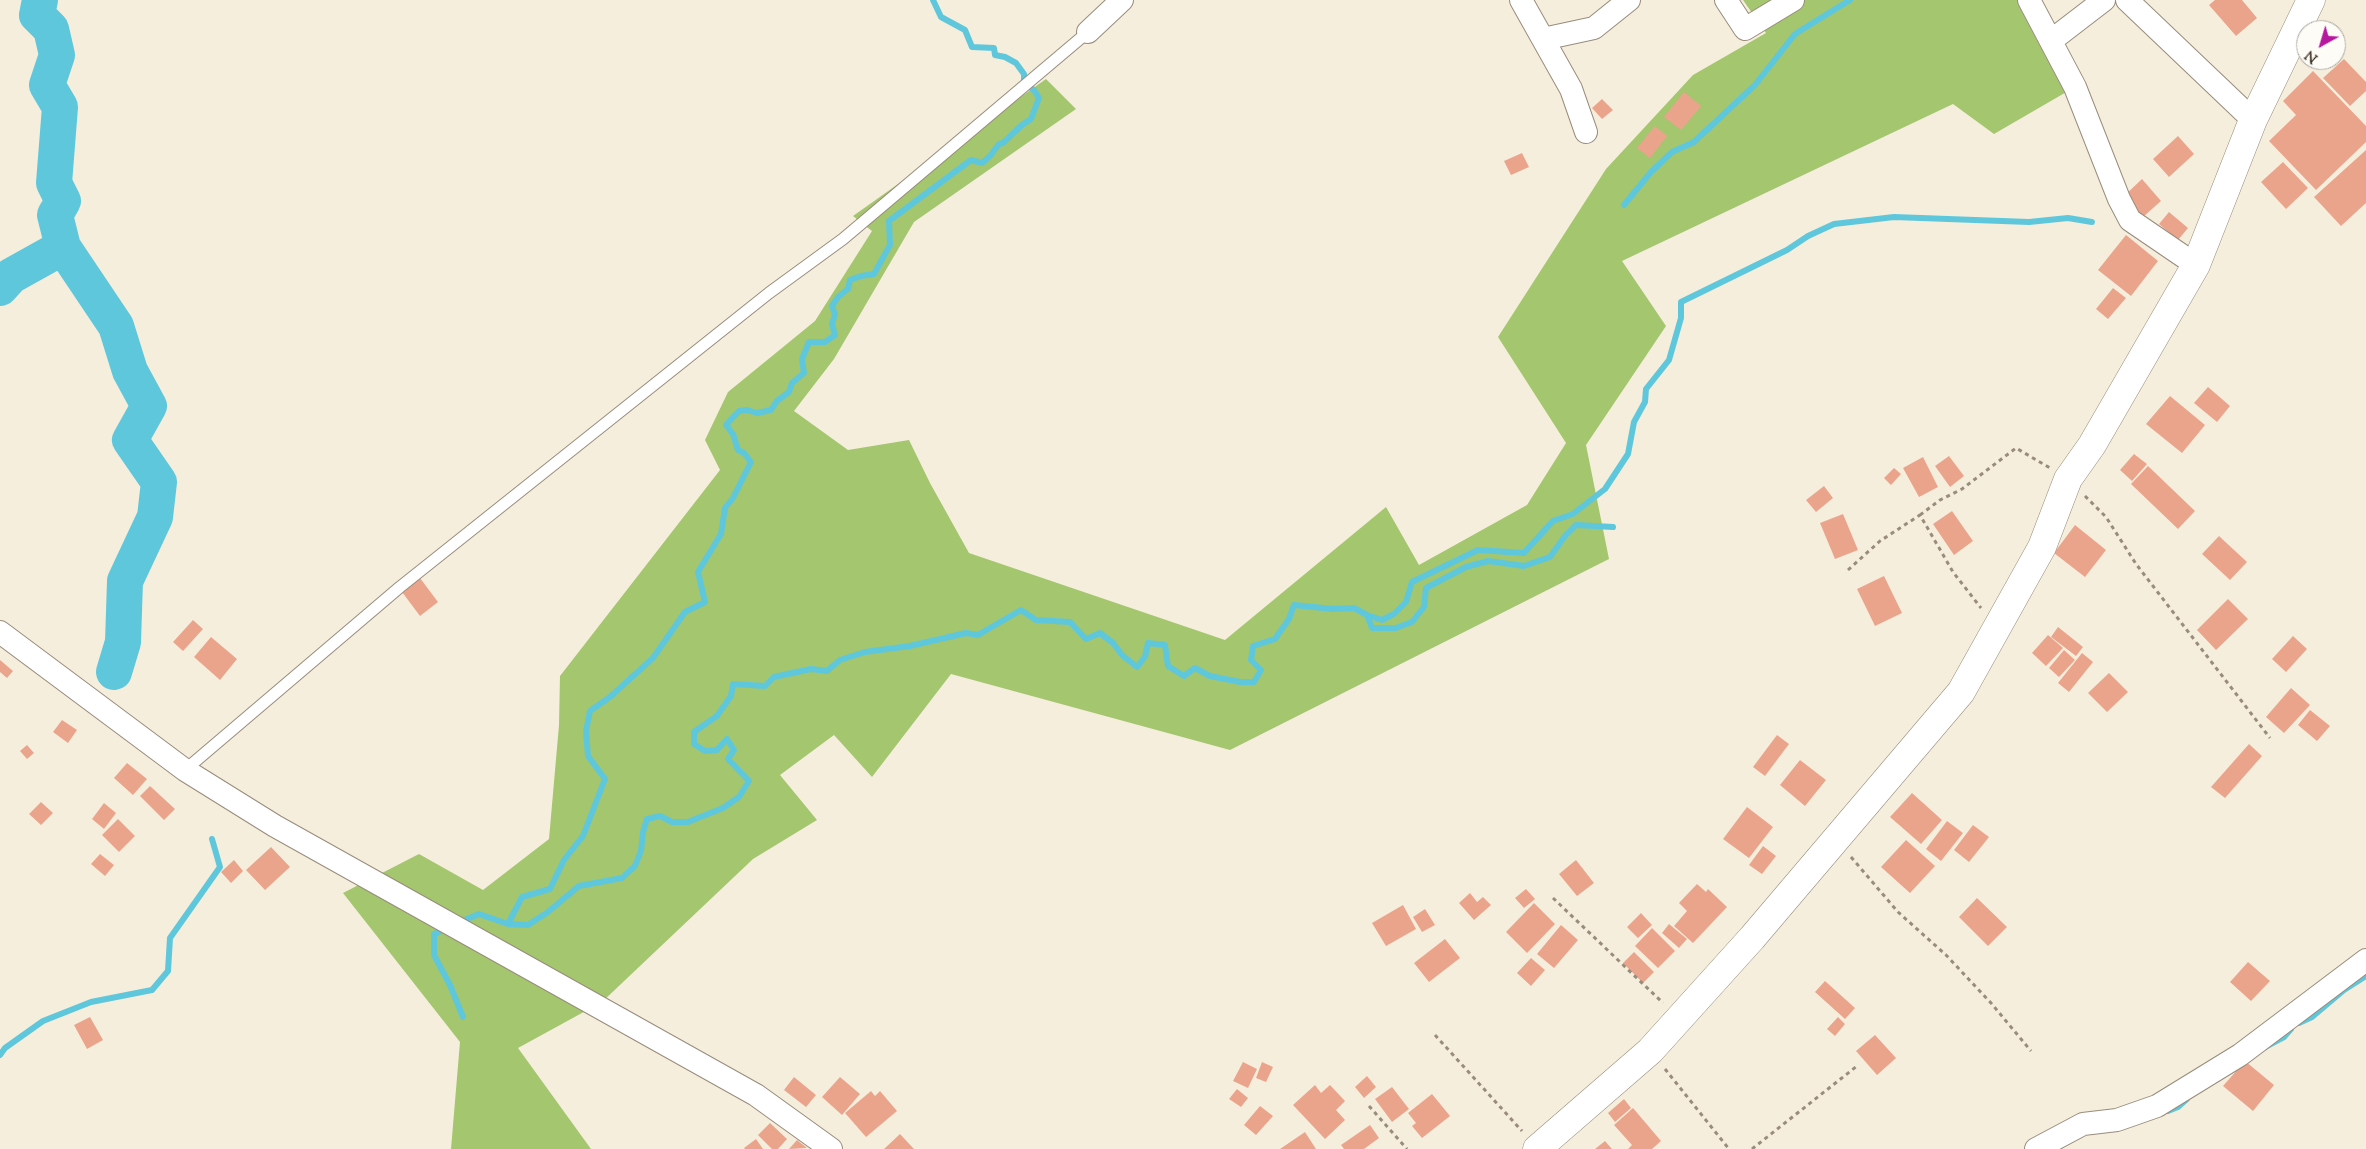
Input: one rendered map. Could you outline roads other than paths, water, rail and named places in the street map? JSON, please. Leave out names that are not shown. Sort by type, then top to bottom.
[{"type":"street","points":[[1088,32],[1122,0]]},
{"type":"street","points":[[1521,0],[1571,89],[1586,132]]},
{"type":"street","points":[[1543,39],[1594,28],[1629,0]]},
{"type":"street","points":[[1726,0],[1745,29],[1793,0]]},
{"type":"street","points":[[2030,0],[2075,87],[2119,199],[2130,220],[2196,265]]},
{"type":"street","points":[[2052,40],[2104,0]]},
{"type":"street","points":[[2127,0],[2253,120]]},
{"type":"street","points":[[1538,1149],[1650,1051],[1752,938],[1961,692],[2042,547],[2068,479],[2092,445],[2196,265],[2253,120],[2311,0]]},
{"type":"street","points":[[0,632],[185,770],[275,826],[756,1095],[831,1149]]},
{"type":"street","points":[[2036,1149],[2082,1124],[2117,1120],[2157,1106],[2240,1055],[2366,960]]},
{"type":"lane","points":[[185,770],[400,587],[769,293],[843,239],[1088,32]]},
{"type":"waterway","points":[[40,0],[37,15],[51,29],[57,55],[47,85],[60,107],[54,183],[63,201],[55,215],[63,247],[116,326],[130,371],[149,406],[130,440],[159,482],[155,517],[125,581],[123,642],[114,672]]},
{"type":"waterway","points":[[508,924],[522,897],[550,889],[564,860],[583,836],[605,779],[588,756],[586,731],[590,711],[610,697],[653,658],[685,612],[705,602],[698,572],[721,534],[725,508],[733,498],[751,462],[744,453],[738,450],[733,434],[726,425],[739,411],[747,410],[757,413],[771,410],[777,401],[789,392],[792,383],[804,373],[802,359],[809,342],[825,342],[835,335],[832,324],[835,314],[832,306],[838,297],[848,289],[850,280],[874,274],[890,245],[889,221],[971,160],[982,163],[999,144],[1003,143],[1031,119],[1039,98],[1034,90],[1024,83],[1024,74],[1016,63],[1005,57],[995,55],[994,48],[972,47],[965,30],[941,17],[933,0]]},
{"type":"waterway","points":[[1624,205],[1651,172],[1672,152],[1694,142],[1755,85],[1795,34],[1850,0]]},
{"type":"waterway","points":[[1367,615],[1382,620],[1394,614],[1406,602],[1412,582],[1478,550],[1524,553],[1553,521],[1573,514],[1605,489],[1628,454],[1634,422],[1645,402],[1646,389],[1669,360],[1681,318],[1681,302],[1787,250],[1808,236],[1834,224],[1894,217],[2029,222],[2068,218],[2092,222]]},
{"type":"waterway","points":[[0,288],[11,276],[63,247]]},
{"type":"waterway","points":[[460,922],[479,914],[508,924],[528,925],[548,912],[579,886],[622,878],[635,866],[641,851],[643,832],[647,819],[660,816],[672,822],[688,822],[723,808],[739,797],[749,781],[728,759],[734,750],[727,739],[717,750],[705,751],[694,744],[694,732],[717,716],[731,696],[733,684],[765,686],[774,677],[811,669],[827,671],[840,660],[865,652],[910,646],[966,633],[978,635],[1021,610],[1036,620],[1070,622],[1086,639],[1100,633],[1137,667],[1145,657],[1148,643],[1165,645],[1168,666],[1184,676],[1195,668],[1210,676],[1240,682],[1254,682],[1261,670],[1251,660],[1253,646],[1275,639],[1289,619],[1294,605],[1333,609],[1354,608],[1367,615],[1372,628],[1396,628],[1412,622],[1424,607],[1426,588],[1466,567],[1488,561],[1524,566],[1550,557],[1565,536],[1576,525],[1613,527]]},
{"type":"waterway","points":[[0,1055],[5,1048],[43,1021],[91,1002],[152,990],[168,971],[170,938],[220,867],[212,839]]},
{"type":"waterway","points":[[446,929],[434,934],[434,955],[450,985],[463,1017]]},
{"type":"waterway","points":[[2299,1023],[2312,1017],[2344,990],[2366,976]]},
{"type":"waterway","points":[[2265,1047],[2284,1037],[2291,1029]]},
{"type":"waterway","points":[[2168,1111],[2178,1107],[2187,1099]]}]
